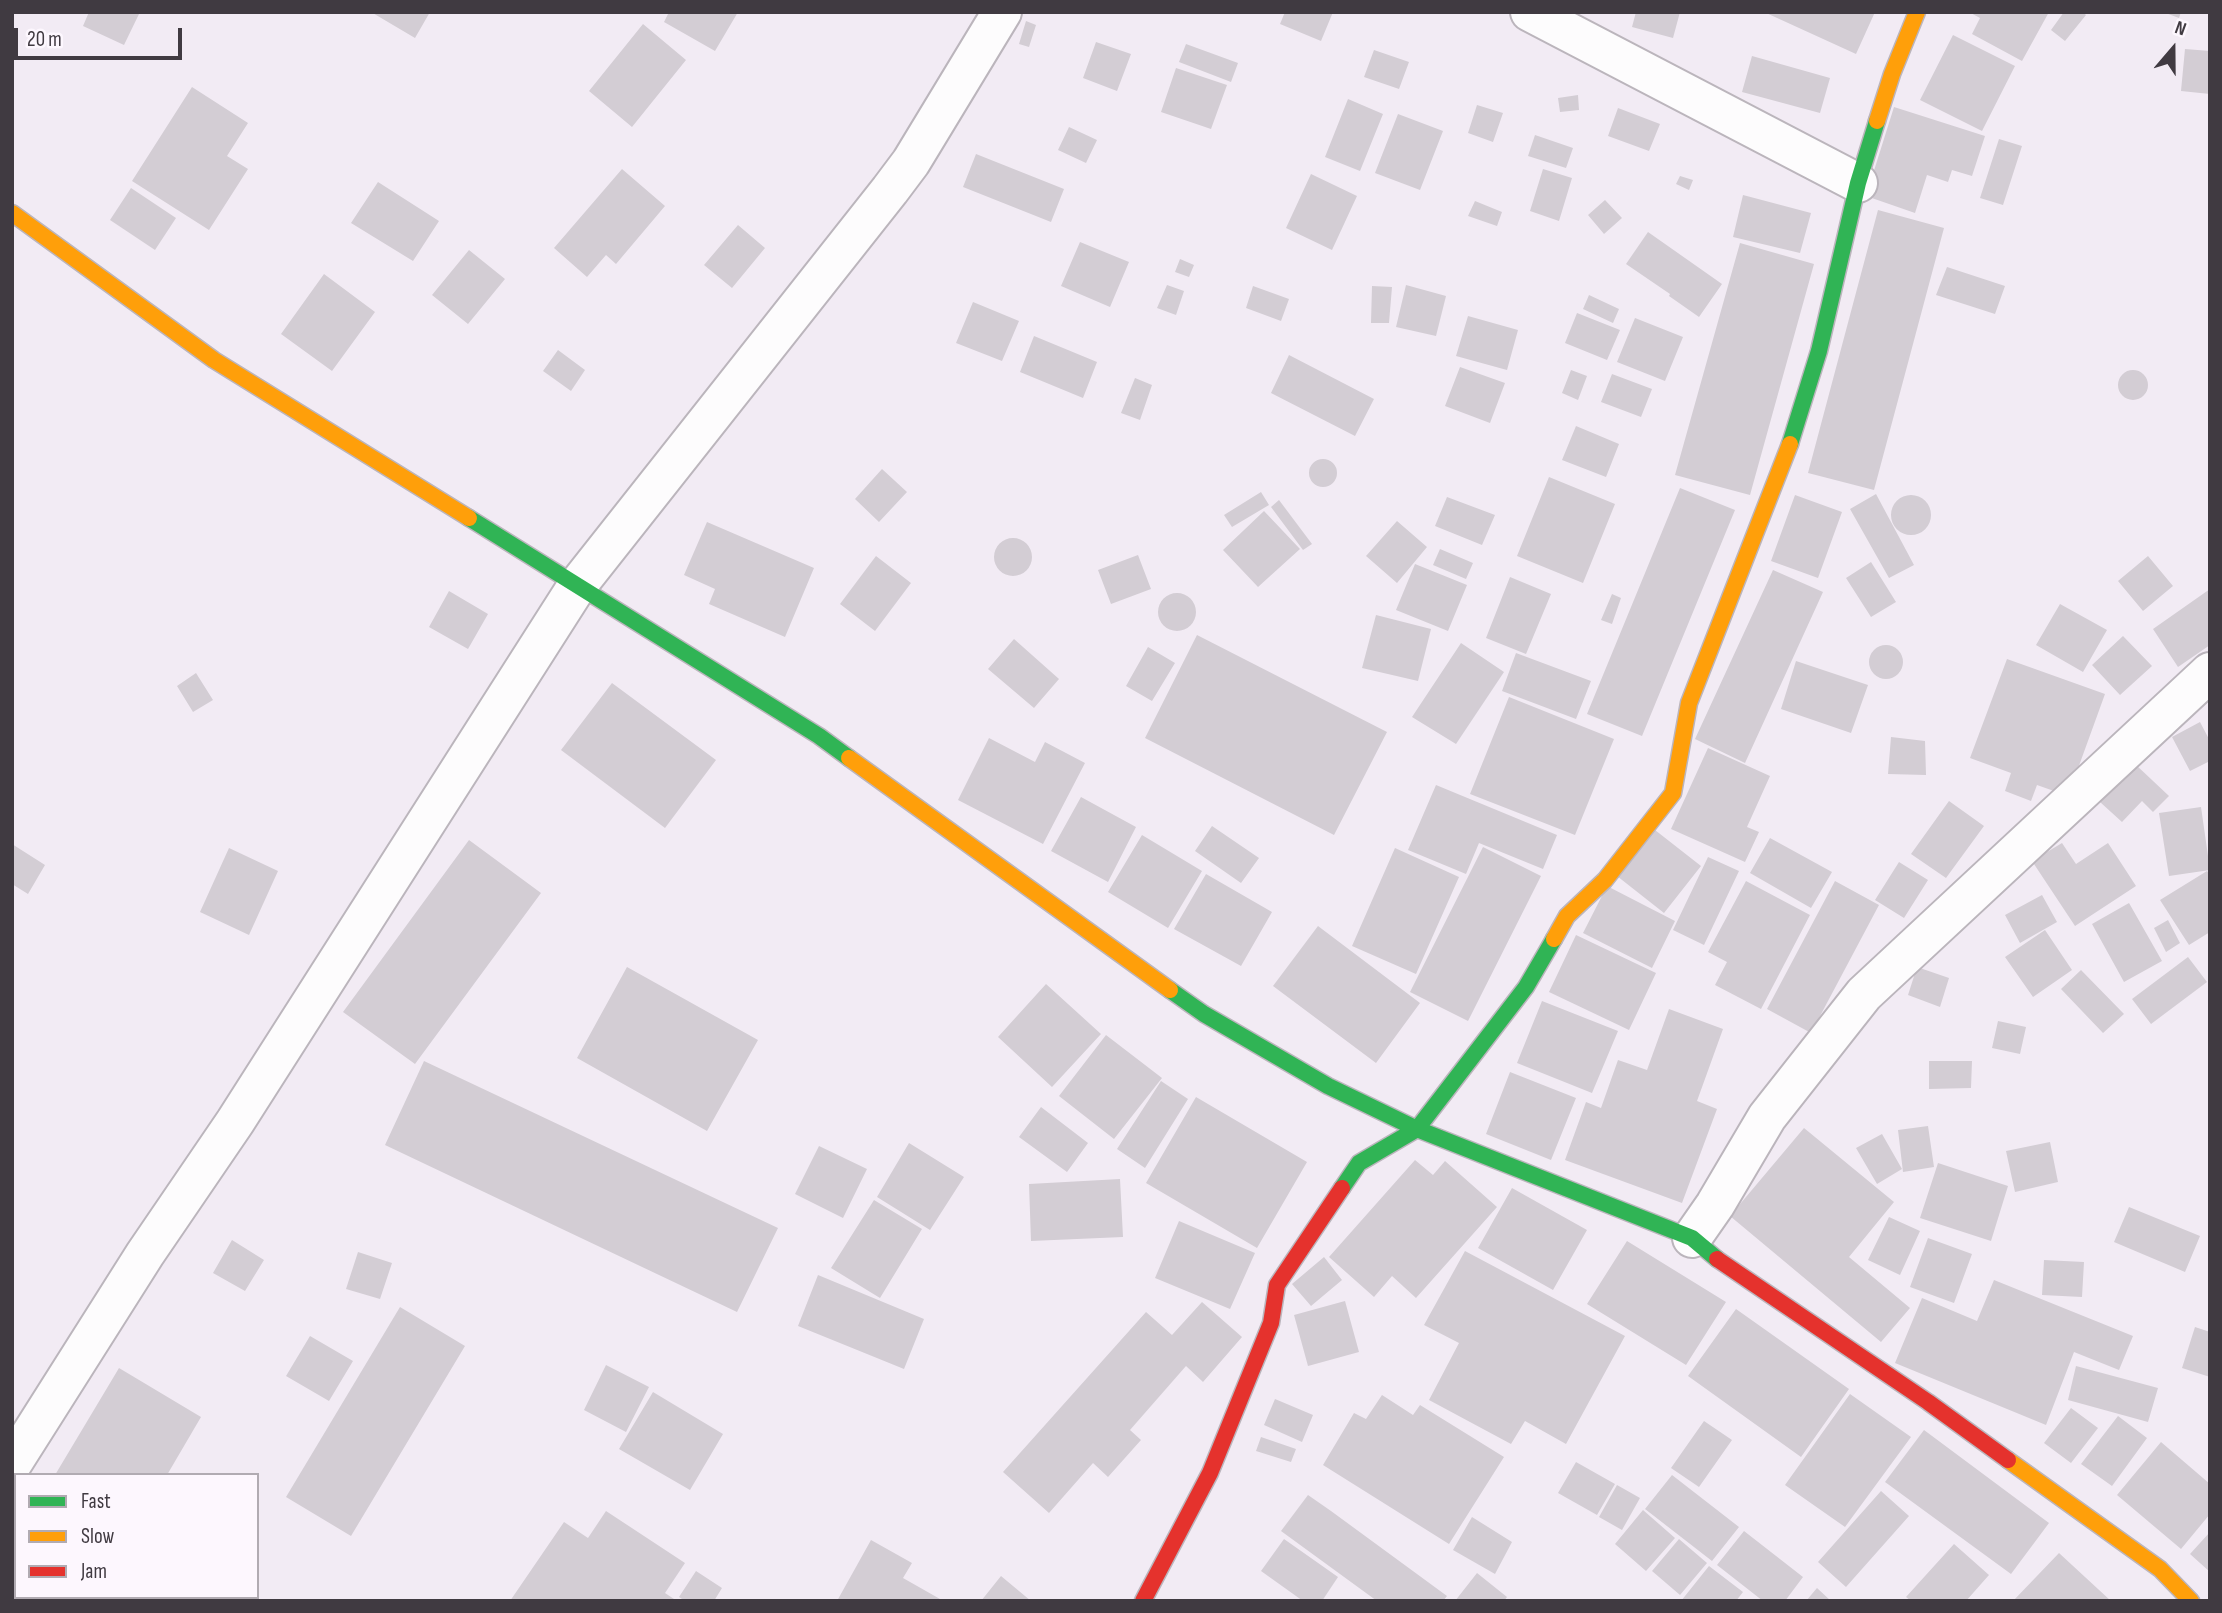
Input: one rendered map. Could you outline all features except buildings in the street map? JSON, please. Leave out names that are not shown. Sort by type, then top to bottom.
[{"type":"street","points":[[12,1464],[145,1254],[235,1122],[576,586],[911,162],[1002,12]]},
{"type":"street","points":[[1530,12],[1858,183]]},
{"type":"street","points":[[1143,1601],[1210,1474],[1271,1323],[1277,1285],[1359,1163],[1417,1129],[1527,987],[1567,916],[1605,880],[1673,793],[1689,703],[1787,454],[1819,351],[1858,183],[1892,74],[1917,12]]},
{"type":"street","points":[[12,213],[214,360],[819,736],[1204,1014],[1328,1086],[1417,1129],[1692,1238],[1724,1265],[1928,1402],[2160,1569],[2191,1601]]},
{"type":"street","points":[[1692,1238],[1715,1205],[1767,1117],[1864,994],[2210,673]]},
{"type":"traffic: fast","points":[[1790,444],[1819,351],[1858,183],[1877,121]]},
{"type":"traffic: fast","points":[[469,518],[819,736],[849,758]]},
{"type":"traffic: fast","points":[[1342,1188],[1359,1163],[1417,1129],[1526,987],[1554,939]]},
{"type":"traffic: fast","points":[[1170,990],[1204,1014],[1328,1086],[1417,1129],[1692,1238],[1717,1259]]},
{"type":"traffic: slow","points":[[1877,121],[1892,74],[1917,12]]},
{"type":"traffic: slow","points":[[12,213],[214,360],[469,518]]},
{"type":"traffic: slow","points":[[1554,939],[1567,916],[1605,880],[1673,793],[1689,703],[1790,444]]},
{"type":"traffic: slow","points":[[849,758],[1170,990]]},
{"type":"traffic: slow","points":[[2008,1460],[2160,1569],[2191,1601]]},
{"type":"traffic: jam","points":[[1143,1601],[1210,1473],[1271,1323],[1277,1285],[1342,1188]]},
{"type":"traffic: jam","points":[[1717,1259],[1928,1402],[2008,1460]]}]
